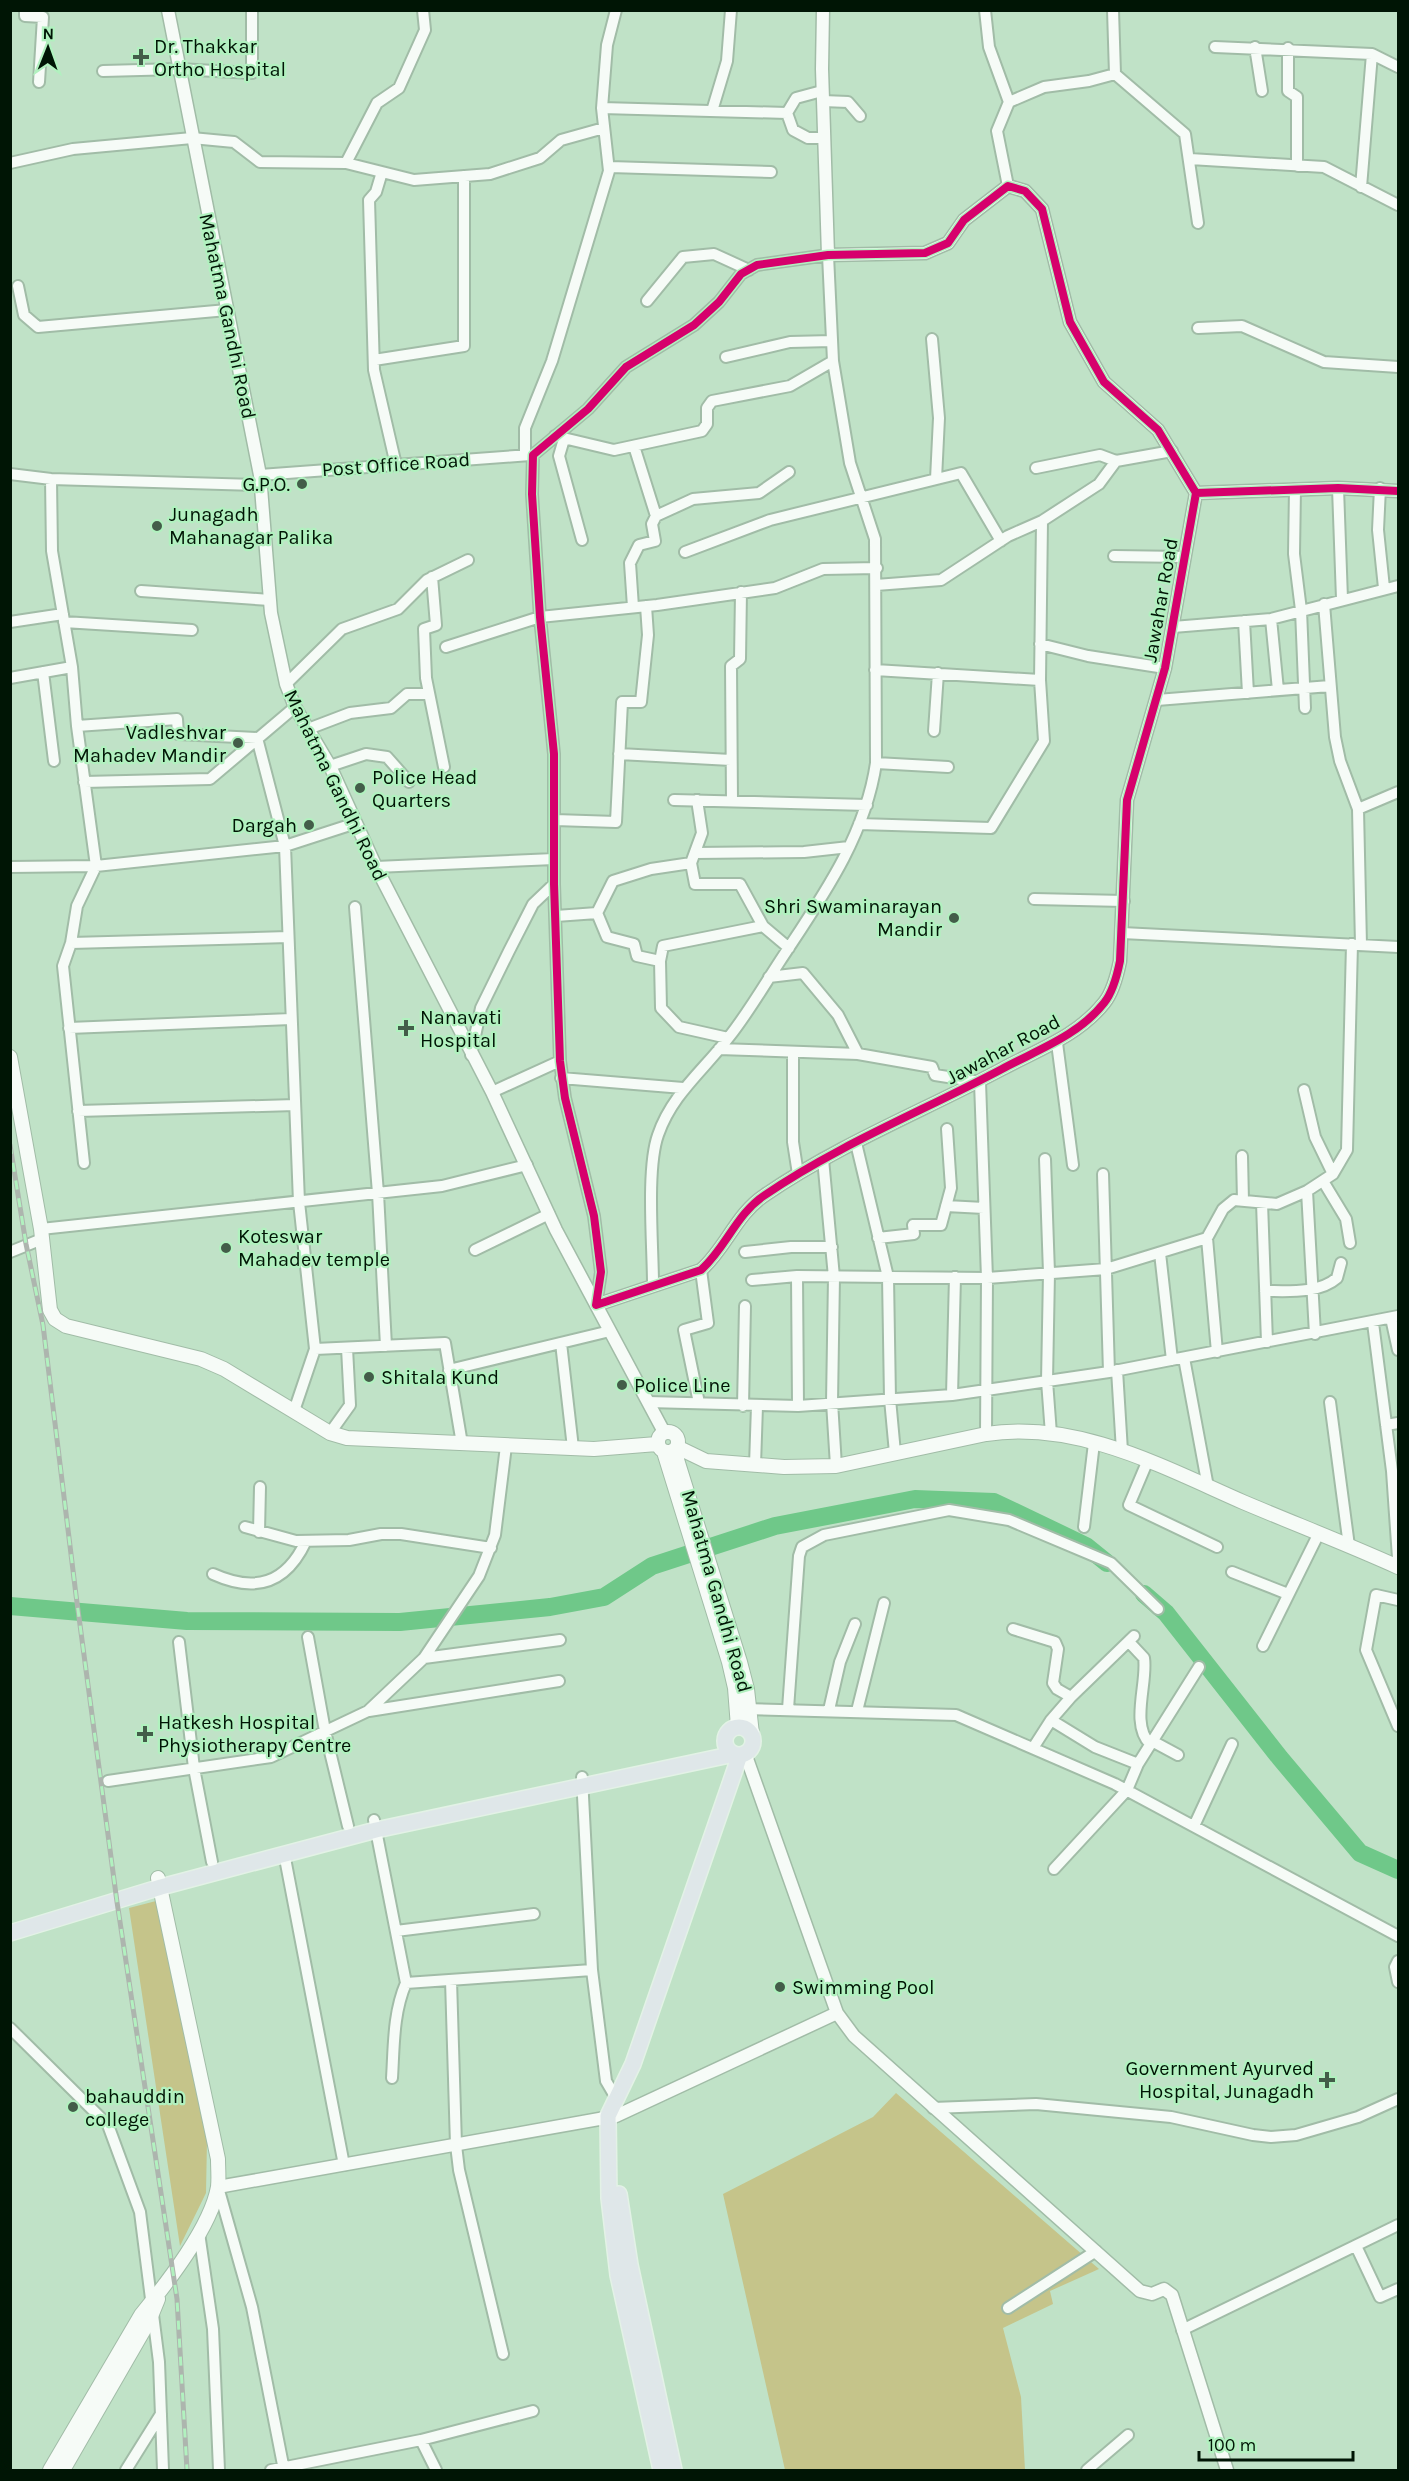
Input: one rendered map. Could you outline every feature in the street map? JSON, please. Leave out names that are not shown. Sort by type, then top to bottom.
[{"type":"main road","points":[[10,1057],[41,1234],[50,1310],[55,1319],[78,1330],[201,1359],[330,1433],[347,1438],[506,1446],[573,1448],[667,1445],[706,1461],[755,1465],[836,1466],[986,1434],[1002,1432],[1051,1434],[1094,1443],[1148,1460],[1398,1567]]},
{"type":"main road","name":"Mahatma Gandhi Road","points":[[667,1445],[735,1662],[745,1730]]},
{"type":"main road","points":[[10,1922],[160,1882],[284,1853],[375,1825],[671,1761],[736,1752],[752,1745],[745,1730],[728,1731],[725,1742],[736,1752]]},
{"type":"main road","points":[[662,2470],[618,2275],[609,2198],[614,2108],[633,2064],[736,1752]]},
{"type":"main road","points":[[10,1933],[212,1862],[348,1826],[375,1825]]},
{"type":"main road","points":[[63,2470],[155,2303],[199,2233],[210,2212],[218,2187],[218,2159],[160,1882]]},
{"type":"main road","points":[[614,2108],[619,2200],[630,2265],[674,2470]]},
{"type":"main road","points":[[50,2470],[141,2315],[155,2303]]},
{"type":"street","points":[[25,10],[25,16],[43,17],[39,82]]},
{"type":"street","name":"Mahatma Gandhi Road","points":[[168,10],[260,480],[270,600],[286,684],[295,707],[330,766],[376,867],[492,1092],[549,1214],[648,1402],[667,1445]]},
{"type":"street","points":[[103,71],[178,69],[252,73],[252,10]]},
{"type":"street","points":[[346,163],[376,103],[399,88],[425,30],[423,10]]},
{"type":"street","points":[[616,10],[607,45],[602,108],[610,167],[552,361],[525,429],[554,754],[554,884],[561,1078],[594,1216],[600,1272],[596,1305],[653,1284],[701,1270],[708,1323],[684,1330],[699,1403]]},
{"type":"street","points":[[712,111],[727,62],[731,10]]},
{"type":"street","points":[[653,1284],[654,1149],[666,1116],[683,1088],[728,1038],[833,881],[867,805],[876,763],[877,568],[875,539],[850,463],[833,361],[824,138],[823,10]]},
{"type":"street","points":[[985,10],[989,47],[1009,102],[997,131],[1008,186]]},
{"type":"street","points":[[1113,10],[1115,74],[1185,134],[1191,159],[1197,224]]},
{"type":"street","points":[[1215,47],[1288,48],[1372,54],[1398,67]]},
{"type":"street","points":[[1256,47],[1262,91]]},
{"type":"street","points":[[1288,48],[1288,91],[1297,97],[1297,166]]},
{"type":"street","points":[[1361,186],[1372,54]]},
{"type":"street","points":[[1009,102],[1044,87],[1089,81],[1115,74]]},
{"type":"street","points":[[787,113],[796,98],[823,96],[848,102],[860,116]]},
{"type":"street","points":[[602,108],[787,113]]},
{"type":"street","points":[[787,113],[793,130],[808,138],[824,138]]},
{"type":"street","points":[[10,163],[73,149],[192,138],[234,142],[260,162],[346,163],[414,180],[490,174],[540,158],[561,140],[604,128]]},
{"type":"street","points":[[1191,159],[1324,167],[1398,205]]},
{"type":"street","points":[[610,167],[771,172]]},
{"type":"street","points":[[382,172],[376,192],[369,200],[374,360],[396,465]]},
{"type":"street","points":[[374,360],[464,346],[465,176]]},
{"type":"street","points":[[529,455],[560,437],[626,367],[694,325],[719,303],[741,274],[757,265],[828,255],[925,253],[948,243],[964,220],[1008,186]]},
{"type":"street","points":[[1008,186],[1024,190],[1042,209],[1070,322],[1104,382],[1158,430],[1172,451],[1186,480],[1196,492],[1338,488],[1398,490]]},
{"type":"street","points":[[647,301],[683,257],[714,254],[749,270]]},
{"type":"street","points":[[18,286],[24,315],[38,327],[227,310]]},
{"type":"street","points":[[1198,328],[1242,326],[1324,362],[1398,367]]},
{"type":"street","points":[[932,339],[939,418],[936,479]]},
{"type":"street","points":[[726,357],[790,342],[832,341]]},
{"type":"street","points":[[560,437],[614,450],[702,431],[707,424],[707,408],[712,401],[790,386],[833,361]]},
{"type":"street","points":[[560,437],[559,456],[582,540]]},
{"type":"street","points":[[634,446],[656,516]]},
{"type":"street","points":[[1036,468],[1100,455],[1116,461],[1172,451]]},
{"type":"street","name":"Post Office Road","points":[[10,474],[51,479],[260,480],[396,465],[529,455]]},
{"type":"street","points":[[876,585],[941,580],[1000,541],[1042,521],[1099,484],[1116,461]]},
{"type":"street","points":[[633,607],[630,563],[639,545],[655,541],[652,524],[656,516],[693,499],[759,493],[789,472]]},
{"type":"street","points":[[685,552],[770,520],[961,473],[1000,541]]},
{"type":"street","points":[[51,479],[52,551],[72,667],[77,726],[96,866],[77,906],[71,943],[63,966],[84,1163]]},
{"type":"street","points":[[1338,488],[1342,599]]},
{"type":"street","points":[[1380,488],[1378,530],[1384,588]]},
{"type":"street","points":[[1295,489],[1294,554],[1301,610],[1305,708]]},
{"type":"street","name":"Jawahar Road","points":[[701,1270],[711,1261],[740,1217],[752,1204],[823,1160],[1057,1043],[1106,1002],[1117,977],[1122,933],[1124,827],[1127,800],[1165,668],[1196,492]]},
{"type":"street","points":[[859,824],[991,828],[1044,741],[1040,680],[1042,521]]},
{"type":"street","points":[[1113,556],[1185,557]]},
{"type":"street","points":[[286,684],[342,629],[398,609],[432,577],[468,560]]},
{"type":"street","points":[[446,647],[540,617],[646,606],[776,588],[824,569],[877,568]]},
{"type":"street","points":[[432,577],[436,625],[424,629],[426,678],[444,766]]},
{"type":"street","points":[[1173,627],[1271,619],[1398,586]]},
{"type":"street","points":[[141,591],[270,600]]},
{"type":"street","points":[[732,801],[731,666],[740,658],[741,592]]},
{"type":"street","points":[[1217,1352],[1208,1238],[1223,1209],[1234,1200],[1276,1204],[1307,1191],[1333,1174],[1347,1150],[1356,945],[1358,809],[1340,761],[1330,686],[1324,604]]},
{"type":"street","points":[[555,820],[616,822],[621,702],[641,702],[648,635],[646,606]]},
{"type":"street","points":[[10,622],[64,618],[192,630]]},
{"type":"street","points":[[1271,619],[1278,690]]},
{"type":"street","points":[[1244,621],[1248,693]]},
{"type":"street","points":[[1040,644],[1088,656],[1165,668]]},
{"type":"street","points":[[10,678],[72,667]]},
{"type":"street","points":[[875,670],[1040,680]]},
{"type":"street","points":[[43,672],[54,761]]},
{"type":"street","points":[[934,730],[938,674]]},
{"type":"street","points":[[1157,700],[1330,686]]},
{"type":"street","points":[[308,729],[350,713],[391,708],[407,694],[429,694]]},
{"type":"street","points":[[84,782],[210,778],[295,707]]},
{"type":"street","points":[[77,726],[177,719],[178,734],[257,738]]},
{"type":"street","points":[[257,738],[285,846],[299,1202],[315,1349],[294,1411]]},
{"type":"street","points":[[330,766],[366,754],[387,757],[409,782]]},
{"type":"street","points":[[619,754],[731,760]]},
{"type":"street","points":[[876,763],[948,767]]},
{"type":"street","points":[[1358,809],[1398,792]]},
{"type":"street","points":[[674,800],[867,805]]},
{"type":"street","points":[[697,800],[702,833],[693,858],[695,884],[740,884],[763,926],[789,948]]},
{"type":"street","points":[[10,867],[96,866],[285,846],[356,823]]},
{"type":"street","points":[[597,914],[613,881],[651,869],[693,858],[804,852],[849,847]]},
{"type":"street","points":[[376,867],[554,859]]},
{"type":"street","points":[[471,1055],[481,1008],[532,904],[554,884]]},
{"type":"street","points":[[1034,899],[1124,901]]},
{"type":"street","points":[[355,907],[378,1193],[386,1346]]},
{"type":"street","points":[[556,916],[597,914]]},
{"type":"street","points":[[597,914],[608,937],[634,944],[637,956],[660,962]]},
{"type":"street","points":[[728,1038],[680,1027],[661,1008],[660,962],[663,946],[763,926]]},
{"type":"street","points":[[1122,933],[1398,946]]},
{"type":"street","points":[[71,943],[288,937]]},
{"type":"street","points":[[769,977],[803,973],[838,1015],[858,1054]]},
{"type":"street","points":[[69,1028],[291,1019]]},
{"type":"street","points":[[1057,1043],[1073,1165]]},
{"type":"street","points":[[719,1049],[858,1054],[932,1067],[935,1075],[980,1082],[987,1278],[986,1434]]},
{"type":"street","points":[[793,1052],[793,1142],[798,1174]]},
{"type":"street","points":[[492,1092],[560,1061]]},
{"type":"street","points":[[561,1078],[683,1088]]},
{"type":"street","points":[[1304,1090],[1315,1137],[1333,1174]]},
{"type":"street","points":[[78,1111],[295,1105]]},
{"type":"street","points":[[878,1238],[914,1234],[913,1225],[941,1225],[951,1188],[947,1129]]},
{"type":"street","points":[[856,1143],[888,1277],[890,1399],[895,1453]]},
{"type":"street","points":[[1242,1156],[1243,1201]]},
{"type":"street","points":[[1045,1159],[1048,1273],[1047,1381],[1051,1434]]},
{"type":"street","points":[[823,1160],[834,1277],[832,1402],[836,1466]]},
{"type":"street","points":[[10,1252],[41,1234],[442,1186],[527,1165]]},
{"type":"street","points":[[1103,1174],[1106,1269],[1113,1371],[1122,1451]]},
{"type":"street","points":[[1323,1180],[1346,1218],[1350,1243]]},
{"type":"street","points":[[1307,1191],[1315,1334]]},
{"type":"street","points":[[1263,1203],[1267,1342]]},
{"type":"street","points":[[946,1206],[984,1208]]},
{"type":"street","points":[[475,1250],[549,1214]]},
{"type":"street","points":[[752,1280],[797,1276],[987,1278],[1106,1269],[1208,1238]]},
{"type":"street","points":[[745,1252],[791,1247],[832,1248]]},
{"type":"street","points":[[1160,1252],[1172,1360]]},
{"type":"street","points":[[1265,1291],[1312,1288],[1332,1282],[1337,1278],[1341,1263]]},
{"type":"street","points":[[797,1276],[798,1406]]},
{"type":"street","points":[[952,1395],[955,1277]]},
{"type":"street","points":[[743,1406],[745,1306]]},
{"type":"street","points":[[648,1402],[798,1406],[952,1395],[1113,1371],[1395,1317],[1398,1350]]},
{"type":"street","points":[[1373,1323],[1386,1425],[1395,1470],[1398,1558]]},
{"type":"street","points":[[449,1370],[610,1331]]},
{"type":"street","points":[[315,1349],[445,1343],[462,1444]]},
{"type":"street","points":[[561,1343],[573,1448]]},
{"type":"street","points":[[330,1433],[350,1405],[347,1348]]},
{"type":"street","points":[[1184,1358],[1208,1486]]},
{"type":"street","points":[[1330,1402],[1349,1546]]},
{"type":"street","points":[[755,1465],[757,1406]]},
{"type":"street","points":[[1386,1425],[1398,1423]]},
{"type":"street","points":[[1084,1527],[1094,1443]]},
{"type":"street","points":[[368,1711],[424,1658],[479,1575],[495,1535],[506,1446]]},
{"type":"street","points":[[1148,1460],[1129,1505],[1217,1547]]},
{"type":"street","points":[[260,1487],[260,1532]]},
{"type":"street","points":[[788,1709],[799,1556],[802,1547],[811,1540],[836,1532],[949,1510],[1009,1520],[1111,1563],[1158,1609]]},
{"type":"street","points":[[245,1527],[275,1538],[306,1541],[349,1540],[401,1534],[491,1548]]},
{"type":"street","points":[[1263,1646],[1319,1533]]},
{"type":"street","points":[[213,1574],[234,1582],[269,1582],[295,1563],[306,1541]]},
{"type":"street","points":[[1232,1572],[1288,1594]]},
{"type":"street","points":[[1398,1600],[1376,1595],[1366,1650],[1398,1726]]},
{"type":"street","points":[[857,1711],[884,1603]]},
{"type":"street","points":[[829,1710],[840,1662],[855,1624]]},
{"type":"street","points":[[1013,1629],[1055,1642],[1058,1649],[1053,1683],[1057,1689],[1071,1697]]},
{"type":"street","points":[[308,1637],[325,1731],[348,1826]]},
{"type":"street","points":[[1033,1748],[1051,1719],[1132,1639],[1144,1658],[1142,1724],[1145,1739],[1178,1755]]},
{"type":"street","points":[[424,1658],[560,1640]]},
{"type":"street","points":[[178,1642],[194,1768],[212,1862]]},
{"type":"street","points":[[1054,1869],[1127,1790],[1138,1764],[1199,1667]]},
{"type":"street","points":[[108,1781],[271,1757],[368,1711],[559,1681]]},
{"type":"street","points":[[743,1709],[956,1715],[1127,1790],[1398,1936]]},
{"type":"street","points":[[1051,1719],[1095,1747],[1138,1764]]},
{"type":"street","points":[[1194,1826],[1232,1744]]},
{"type":"street","points":[[736,1752],[837,2013],[854,2036],[1140,2291],[1152,2294],[1164,2289],[1172,2295],[1227,2470]]},
{"type":"street","points":[[582,1780],[592,1970],[606,2081],[614,2108]]},
{"type":"street","points":[[375,1825],[406,1983],[399,2000],[396,2020],[392,2078]]},
{"type":"street","points":[[284,1853],[344,2165]]},
{"type":"street","points":[[396,1931],[534,1914]]},
{"type":"street","points":[[1398,1961],[1395,1967],[1398,1982]]},
{"type":"street","points":[[406,1983],[592,1970]]},
{"type":"street","points":[[451,1980],[456,2145],[459,2170],[503,2354]]},
{"type":"street","points":[[284,2470],[252,2307],[218,2187],[456,2145],[614,2108],[837,2013]]},
{"type":"street","points":[[10,2028],[108,2126],[140,2212],[155,2303],[163,2470]]},
{"type":"street","points":[[933,2108],[1036,2104],[1171,2117],[1253,2135],[1271,2136],[1296,2135],[1358,2117],[1398,2099]]},
{"type":"street","points":[[1182,2330],[1398,2225]]},
{"type":"street","points":[[199,2233],[213,2329],[219,2470]]},
{"type":"street","points":[[1356,2246],[1380,2297],[1398,2289]]},
{"type":"street","points":[[1008,2308],[1096,2250]]},
{"type":"street","points":[[271,2470],[284,2470],[421,2440],[533,2411]]},
{"type":"street","points":[[126,2470],[161,2414]]},
{"type":"street","points":[[1087,2470],[1128,2434]]},
{"type":"street","points":[[421,2440],[436,2470]]},
{"type":"shaded area","points":[[156,1901],[207,2140],[206,2193],[180,2246],[129,1908]]},
{"type":"shaded area","points":[[896,2093],[1099,2269],[1050,2291],[1053,2304],[1003,2328],[1021,2397],[1025,2470],[785,2470],[723,2194],[873,2117]]},
{"type":"waterway","points":[[10,1606],[187,1621],[400,1622],[550,1607],[604,1597],[652,1566],[775,1526],[915,1499],[994,1502],[1086,1546],[1107,1563]]},
{"type":"waterway","points":[[1144,1594],[1166,1613],[1280,1758],[1360,1853],[1398,1870]]},
{"type":"railway","points":[[10,1145],[26,1244],[43,1325],[117,1902],[177,2299],[187,2470]]},
{"type":"cycle path","points":[[1196,493],[1165,668],[1127,800],[1120,961],[1107,999],[1094,1015],[1070,1033],[851,1144],[765,1195],[746,1212],[701,1270],[596,1305],[601,1272],[594,1216],[565,1098],[560,1061],[554,884],[554,754],[540,617],[532,494],[533,455],[588,409],[626,367],[694,325],[719,302],[741,274],[757,265],[828,255],[925,253],[948,243],[964,220],[1008,186],[1025,191],[1042,209],[1070,322],[1104,382],[1158,430],[1196,493],[1338,488],[1398,491]]},
{"type":"place","name":"Dr. Thakkar Ortho Hospital","points":[[141,57]]},
{"type":"place","name":"G.P.O.","points":[[302,484]]},
{"type":"place","name":"Junagadh Mahanagar Palika","points":[[157,526]]},
{"type":"place","name":"Vadleshvar Mahadev Mandir","points":[[238,743]]},
{"type":"place","name":"Police Head Quarters","points":[[360,788]]},
{"type":"place","name":"Dargah","points":[[309,825]]},
{"type":"place","name":"Shri Swaminarayan Mandir","points":[[954,918]]},
{"type":"place","name":"Nanavati Hospital","points":[[406,1028]]},
{"type":"place","name":"Koteswar Mahadev temple","points":[[226,1248]]},
{"type":"place","name":"Shitala Kund","points":[[369,1377]]},
{"type":"place","name":"Police Line","points":[[622,1385]]},
{"type":"place","name":"Hatkesh Hospital Physiotherapy Centre","points":[[145,1734]]},
{"type":"place","name":"Swimming Pool","points":[[780,1987]]},
{"type":"place","name":"Government Ayurved Hospital, Junagadh","points":[[1327,2080]]},
{"type":"place","name":"bahauddin college","points":[[73,2107]]}]
